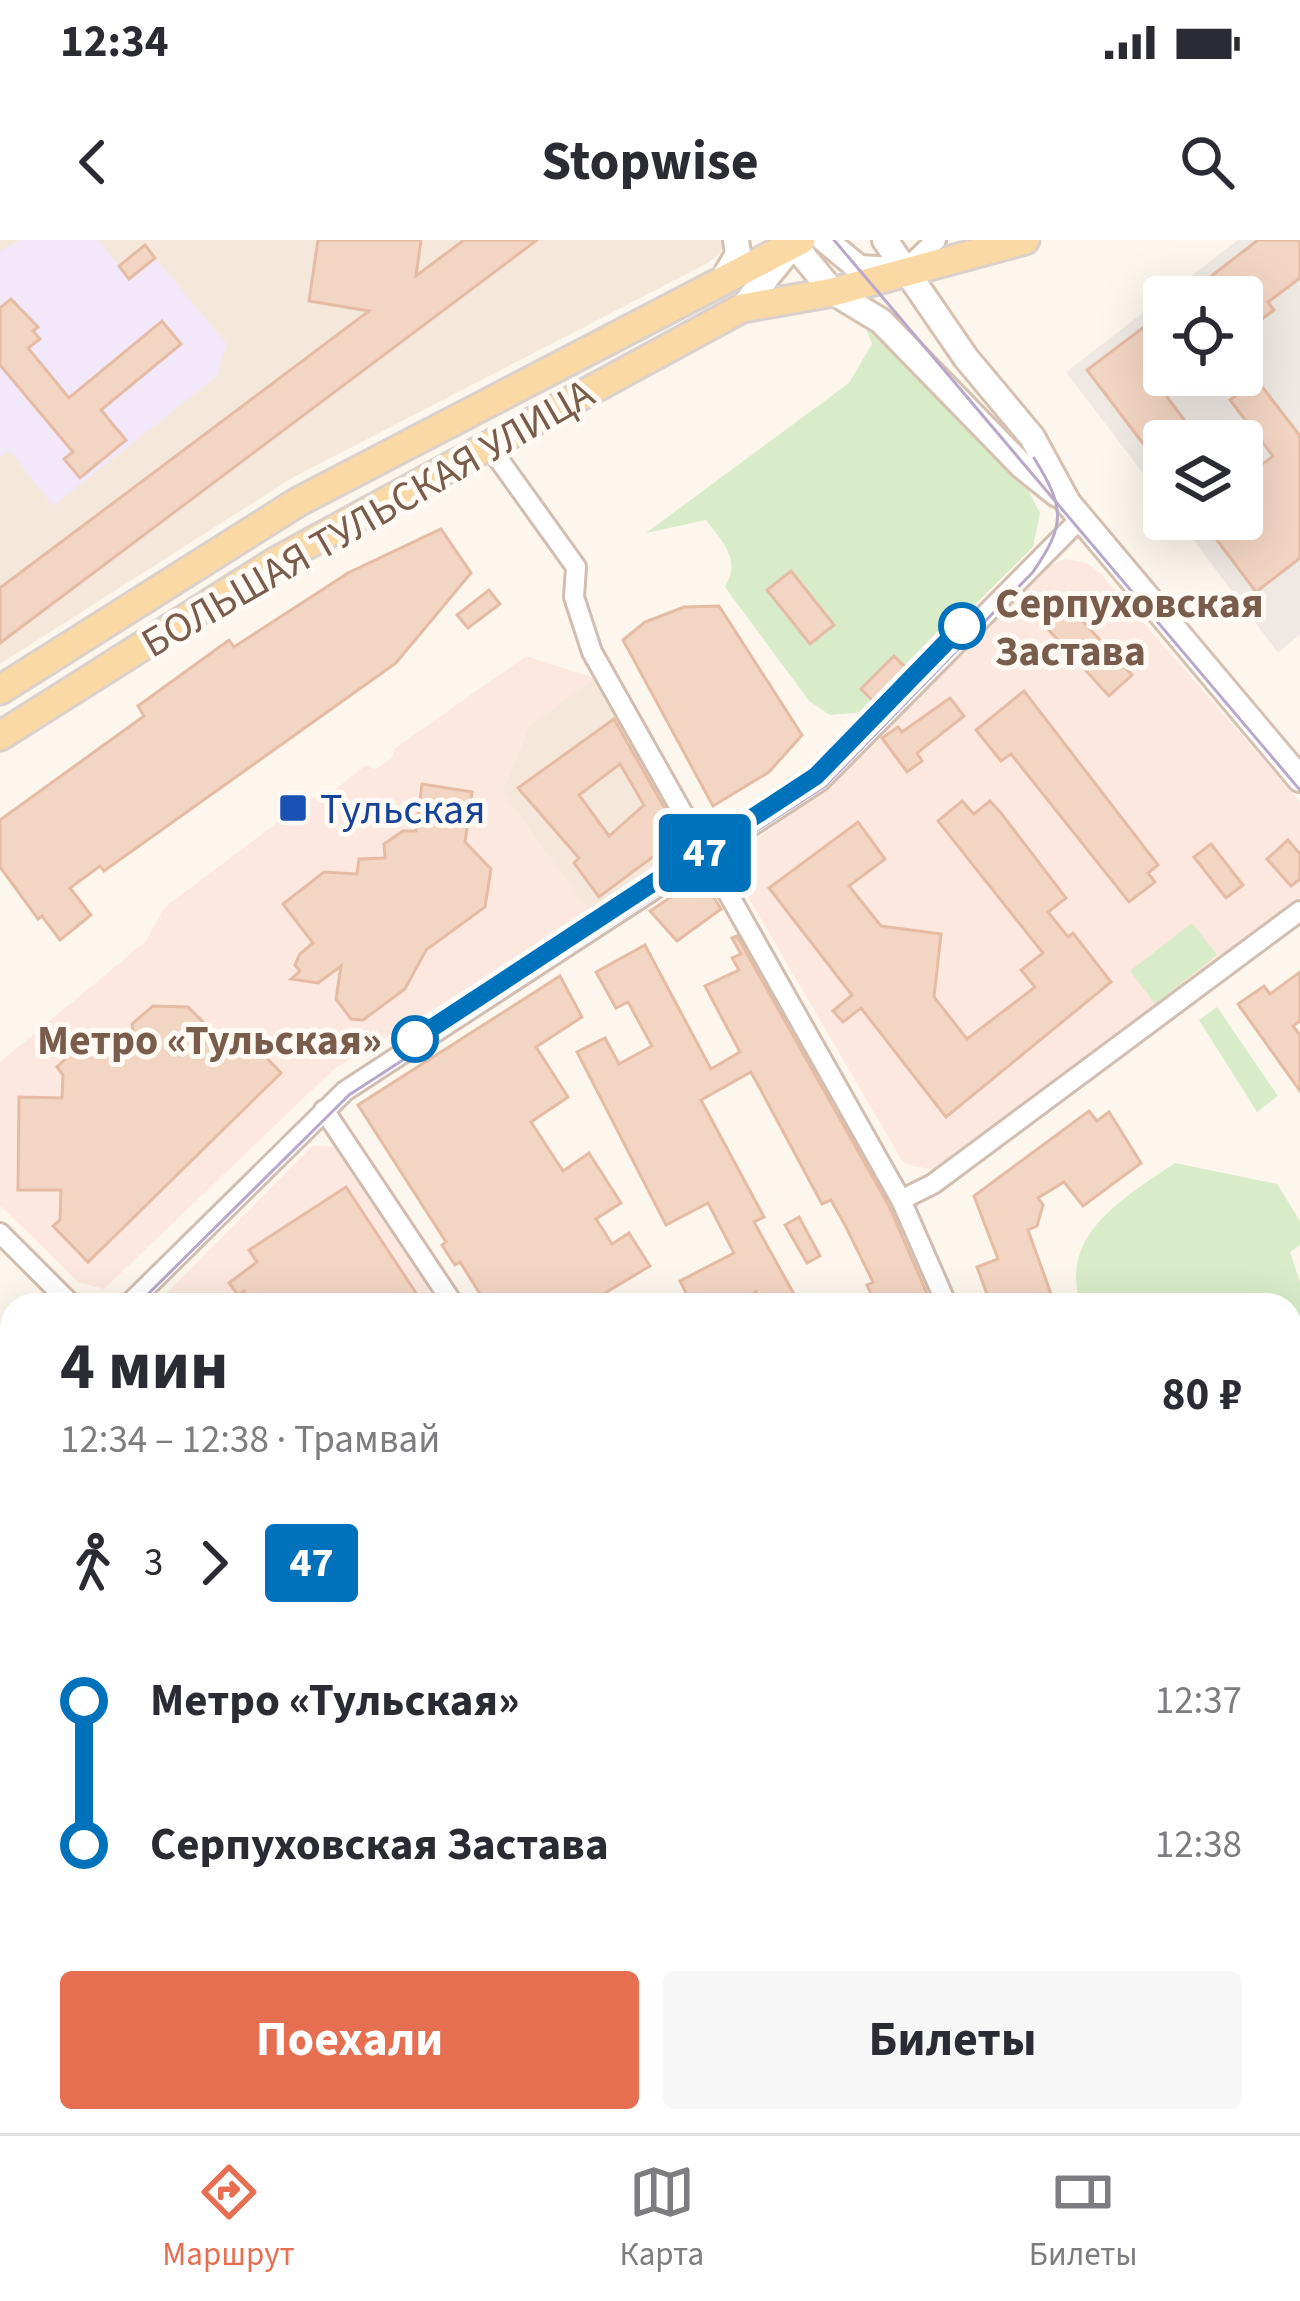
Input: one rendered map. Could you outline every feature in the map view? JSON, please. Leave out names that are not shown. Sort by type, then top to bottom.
[{"type":"main road","points":[[724,278],[737,254],[736,240]]},
{"type":"main road","points":[[825,240],[859,268],[905,270]]},
{"type":"main road","points":[[885,240],[966,358],[1032,437],[1075,510],[1300,779]]},
{"type":"main road","name":"БОЛЬШАЯ ТУЛЬСКАЯ УЛИЦА","points":[[0,736],[260,572],[487,443],[742,308],[833,292],[1025,240]]},
{"type":"main road","points":[[742,308],[795,241],[833,292],[881,321],[1022,466],[1075,510]]},
{"type":"main road","name":"БОЛЬШАЯ ТУЛЬСКАЯ УЛИЦА","points":[[0,690],[298,502],[795,241]]},
{"type":"street","points":[[905,270],[936,240]]},
{"type":"street","points":[[487,443],[576,567],[574,596],[584,633],[901,1200],[942,1293]]},
{"type":"street","points":[[140,1293],[345,1091],[820,781],[1075,510]]},
{"type":"street","points":[[901,1200],[933,1184],[1300,911]]},
{"type":"street","points":[[324,1110],[446,1293]]},
{"type":"street","points":[[0,1233],[60,1293]]},
{"type":"shaded area","points":[[0,240],[724,240],[720,254],[706,264],[292,478],[0,664]]},
{"type":"shaded area","points":[[20,240],[98,240],[129,278],[155,258],[227,344],[216,377],[53,506],[10,451],[0,457],[0,251]]},
{"type":"shaded area","points":[[1238,240],[1300,240],[1300,634],[1278,653],[1194,540],[1263,540],[1263,420],[1143,420],[1143,473],[1066,372],[1143,313],[1143,396],[1263,396],[1263,276],[1191,276]]},
{"type":"shaded area","points":[[1064,559],[1087,563],[1101,574],[1300,802],[1300,898],[1162,1011],[938,1170],[912,1166],[903,1162],[727,861],[829,786],[1038,572]]},
{"type":"shaded area","points":[[526,656],[594,678],[529,726],[502,792],[591,914],[334,1069],[104,1289],[78,1282],[0,1205],[0,1062],[146,941],[165,907],[311,797],[323,799],[366,765],[375,770],[392,758],[394,749]]},
{"type":"shaded area","points":[[594,678],[607,682],[625,712],[600,727],[656,798],[638,809],[671,866],[591,914],[502,792],[529,726]]},
{"type":"shaded area","points":[[312,1146],[346,1147],[444,1293],[167,1293]]},
{"type":"green space","points":[[864,323],[1015,465],[1040,513],[1033,547],[867,712],[830,715],[809,701],[725,587],[731,560],[706,520],[646,533],[849,383],[872,344]]},
{"type":"green space","points":[[798,771],[804,779],[724,836],[718,825]]},
{"type":"green space","points":[[1192,923],[1217,955],[1155,1004],[1130,971]]},
{"type":"green space","points":[[1217,1007],[1278,1096],[1257,1112],[1199,1020]]},
{"type":"green space","points":[[1175,1163],[1277,1184],[1300,1221],[1300,1245],[1290,1252],[1300,1293],[1079,1293],[1079,1258],[1087,1238],[1100,1220]]},
{"type":"building","points":[[318,240],[421,240],[416,276],[464,240],[537,240],[0,643],[0,588],[369,311],[309,301]]},
{"type":"building","points":[[1258,240],[1300,240],[1300,278],[1268,302],[1274,310],[1263,318],[1263,276],[1211,276]]},
{"type":"building","points":[[145,245],[155,258],[129,279],[119,266]]},
{"type":"building","points":[[11,299],[38,327],[33,331],[40,339],[28,348],[69,398],[162,321],[181,344],[101,410],[126,440],[80,478],[64,459],[73,452],[0,365],[0,308]]},
{"type":"building","points":[[1143,328],[1143,396],[1166,396],[1184,420],[1143,420],[1143,443],[1087,370]]},
{"type":"building","points":[[1263,388],[1300,436],[1300,558],[1256,592],[1217,540],[1263,540],[1263,464],[1273,456],[1263,443],[1263,420],[1245,420],[1230,400],[1263,396]]},
{"type":"building","points":[[441,529],[471,573],[396,663],[104,871],[100,866],[70,888],[91,915],[60,940],[42,916],[38,919],[0,867],[0,820],[144,716],[138,706],[229,640],[234,647],[348,573]]},
{"type":"building","points":[[791,571],[834,625],[810,644],[767,590]]},
{"type":"building","points":[[489,590],[500,604],[468,628],[457,615]]},
{"type":"building","points":[[1068,605],[1132,675],[1109,696],[1045,626]]},
{"type":"building","points":[[719,606],[802,735],[769,772],[713,806],[623,640],[645,622],[684,607]]},
{"type":"building","points":[[894,656],[906,668],[873,701],[861,689]]},
{"type":"building","points":[[1024,691],[1158,865],[1148,873],[1155,882],[1129,902],[1011,754],[1001,761],[976,730]]},
{"type":"building","points":[[950,698],[964,716],[917,753],[922,761],[907,772],[882,738],[898,727],[902,732]]},
{"type":"building","points":[[614,719],[689,851],[669,863],[662,850],[599,897],[574,863],[579,858],[518,788]],"holes":[[[620,764],[644,805],[609,836],[579,795]]]},
{"type":"building","points":[[422,784],[472,792],[465,842],[491,869],[485,907],[426,950],[405,989],[363,1020],[351,1019],[336,999],[341,966],[318,983],[291,979],[300,971],[295,965],[300,954],[313,943],[283,904],[324,872],[357,874],[359,859],[385,858],[384,844],[403,831],[416,831]]},
{"type":"building","points":[[962,801],[974,814],[990,801],[1001,813],[1066,898],[1048,912],[1068,937],[1073,933],[1111,982],[946,1117],[861,1008],[843,1022],[833,1011],[852,995],[769,888],[858,822],[885,859],[849,886],[881,926],[941,934],[934,997],[967,1039],[1035,987],[1021,970],[1043,953],[938,821]]},
{"type":"building","points":[[1288,840],[1300,854],[1300,879],[1291,886],[1267,859]]},
{"type":"building","points":[[1211,844],[1243,885],[1226,898],[1194,857]]},
{"type":"building","points":[[701,877],[721,909],[677,941],[650,911]]},
{"type":"building","points":[[737,936],[889,1206],[927,1293],[871,1293],[867,1285],[873,1282],[846,1227],[831,1200],[822,1204],[751,1072],[701,1100],[764,1217],[754,1222],[793,1293],[686,1293],[680,1281],[734,1253],[708,1203],[666,1225],[577,1052],[605,1038],[619,1064],[652,1046],[628,1002],[616,1008],[596,972],[645,945],[711,1069],[740,1052],[705,986],[739,970],[732,958],[741,954],[732,938]]},
{"type":"building","points":[[1300,972],[1300,1021],[1293,1026],[1300,1035],[1300,1091],[1238,1004],[1264,986],[1270,994]]},
{"type":"building","points":[[560,976],[582,1017],[536,1047],[568,1097],[531,1122],[563,1171],[589,1153],[621,1203],[596,1219],[612,1244],[629,1233],[650,1266],[605,1293],[479,1293],[460,1262],[455,1265],[442,1245],[446,1242],[358,1105]]},
{"type":"building","points":[[153,1006],[188,1007],[209,1028],[210,1042],[247,1037],[281,1073],[88,1262],[53,1226],[60,1220],[61,1190],[18,1190],[19,1097],[62,1098],[63,1075],[57,1067],[90,1037],[96,1043],[135,1043],[132,1024]]},
{"type":"building","points":[[1089,1111],[1097,1121],[1109,1112],[1141,1163],[1083,1206],[1064,1182],[1038,1198],[1043,1205],[1037,1226],[1028,1230],[1051,1293],[987,1293],[977,1267],[998,1259],[974,1196]]},
{"type":"building","points":[[346,1187],[416,1293],[236,1293],[229,1283],[257,1262],[249,1250]]},
{"type":"building","points":[[799,1217],[820,1256],[807,1263],[785,1225]]},
{"type":"tram line","points":[[834,240],[1300,790]]},
{"type":"tram line","points":[[149,1293],[349,1095],[825,786],[1033,572],[1044,555],[1056,528],[1056,503],[1034,458]]},
{"type":"tram line","name":"47","points":[[415,1039],[704,854],[816,776],[962,626]]},
{"type":"place","name":"Серпуховская Застава","points":[[962,626]]},
{"type":"place","name":"Тульская","points":[[293,808]]},
{"type":"place","name":"Метро «Тульская»","points":[[415,1039]]}]
